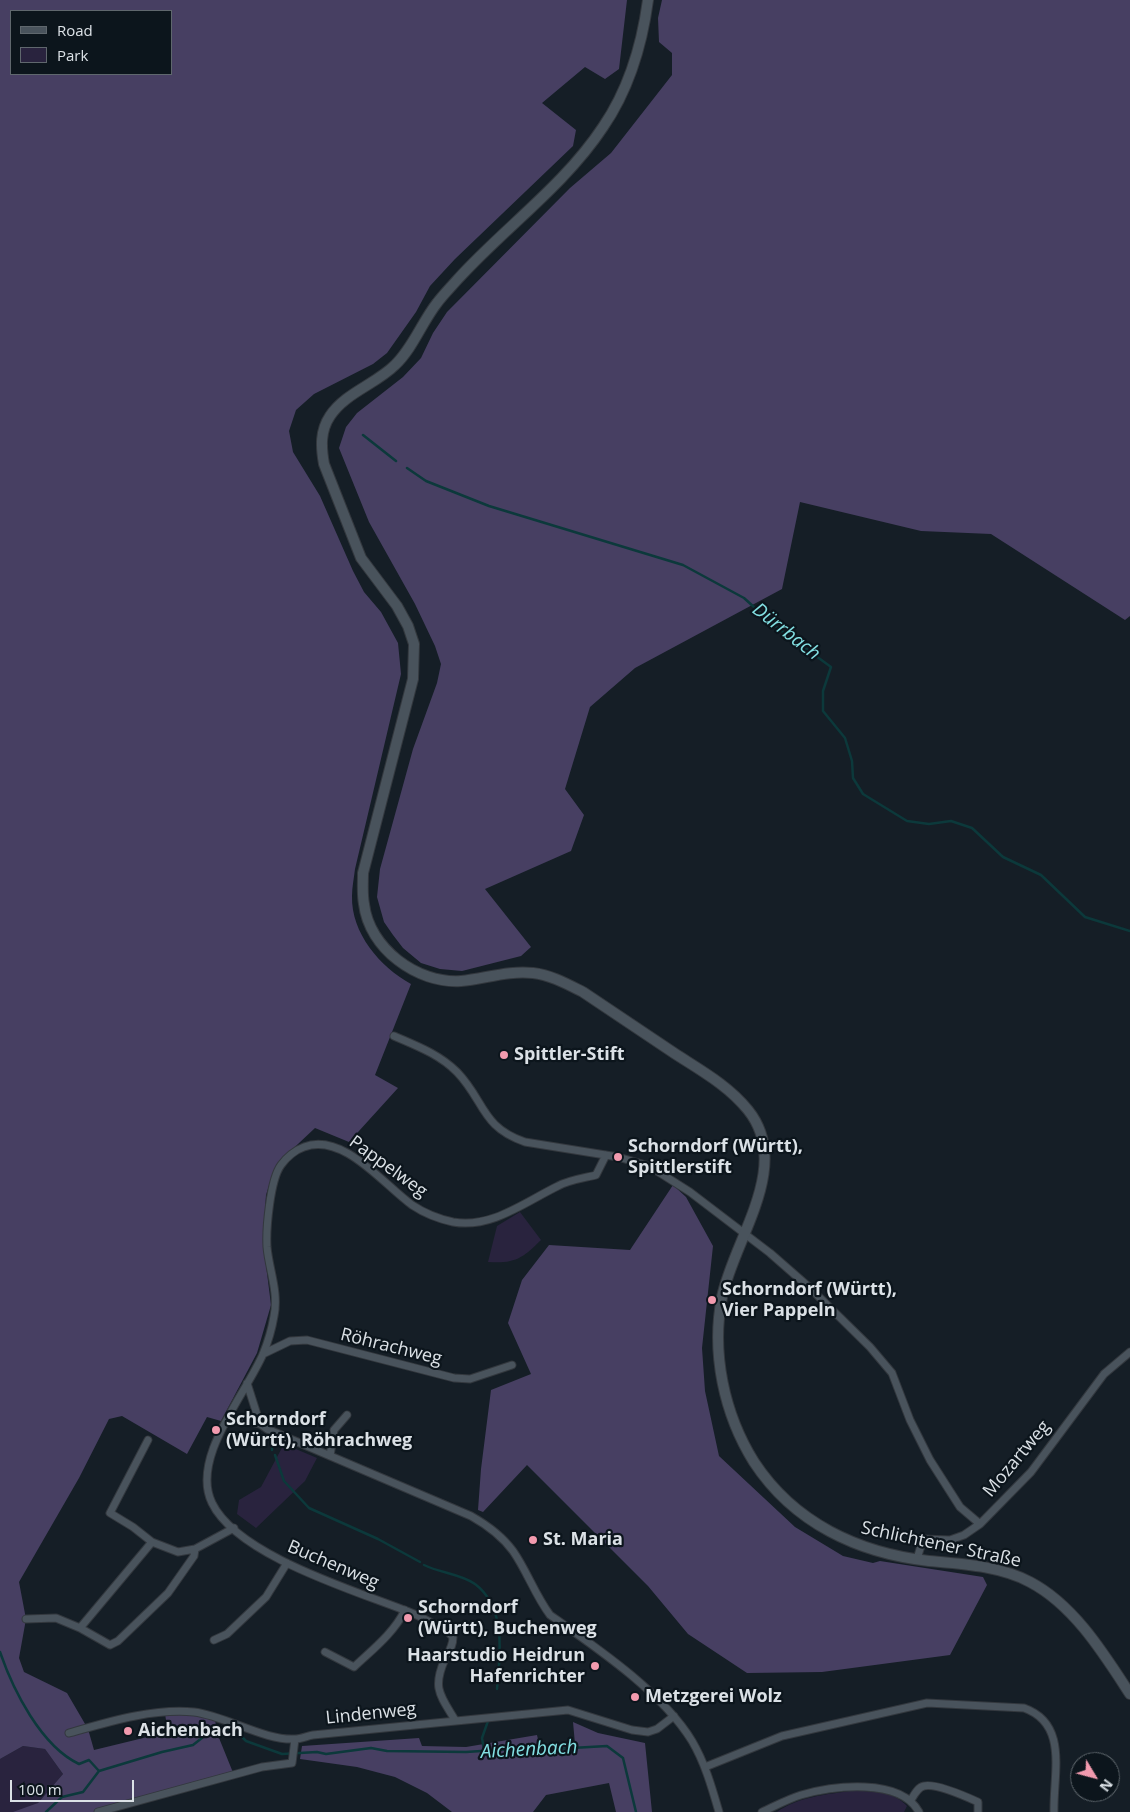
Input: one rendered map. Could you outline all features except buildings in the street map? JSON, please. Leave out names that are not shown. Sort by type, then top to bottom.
[{"type":"main road","name":"Schlichtener Straße","points":[[648,0],[637,57],[621,97],[596,137],[571,166],[436,303],[396,365],[341,403],[330,416],[323,431],[321,448],[324,464],[361,558],[397,606],[408,626],[414,644],[413,679],[363,874],[364,905],[369,922],[380,942],[394,957],[415,972],[433,978],[458,981],[532,973],[557,979],[583,992],[729,1090],[750,1112],[758,1130],[764,1157],[761,1191],[724,1289],[718,1331],[720,1369],[726,1397],[745,1445],[755,1463],[772,1484],[806,1517],[840,1538],[859,1546],[917,1559],[997,1570],[1028,1581],[1046,1592],[1065,1608],[1105,1656],[1130,1694]]},
{"type":"street","points":[[394,1036],[429,1052],[448,1064],[462,1078],[497,1129],[525,1142],[606,1155],[649,1166],[690,1192],[810,1288],[870,1347],[892,1373],[910,1420],[930,1460],[960,1508],[980,1524]]},
{"type":"street","name":"Pappelweg","points":[[228,1417],[263,1354],[274,1315],[276,1300],[267,1247],[275,1180],[280,1166],[301,1148],[325,1143],[339,1148],[352,1156],[413,1205],[438,1218],[464,1223],[482,1222],[494,1218],[561,1184],[596,1175],[606,1155]]},
{"type":"street","name":"Röhrachweg","points":[[263,1354],[290,1341],[307,1340],[445,1376],[470,1379],[512,1366]]},
{"type":"street","name":"Mozartweg","points":[[917,1559],[923,1540],[950,1540],[964,1535],[980,1524],[1031,1472],[1104,1374],[1130,1352]]},
{"type":"street","points":[[247,1383],[260,1424]]},
{"type":"street","points":[[330,1456],[334,1430],[347,1415]]},
{"type":"street","points":[[228,1417],[260,1424],[282,1436],[471,1516],[493,1530],[513,1551],[537,1597],[550,1615],[659,1698],[674,1716],[692,1740],[705,1767],[719,1812]]},
{"type":"street","name":"Buchenweg","points":[[228,1417],[220,1432],[210,1462],[208,1490],[212,1504],[234,1528],[287,1563],[344,1589],[406,1610],[448,1632],[453,1637],[453,1644],[438,1674],[437,1683],[440,1694],[455,1720]]},
{"type":"street","points":[[148,1440],[110,1514],[133,1527],[152,1542],[178,1552],[195,1549],[234,1528]]},
{"type":"street","points":[[80,1628],[152,1542]]},
{"type":"street","points":[[26,1619],[56,1618],[80,1628],[110,1645],[118,1641],[168,1593],[194,1556],[195,1549]]},
{"type":"street","points":[[214,1640],[227,1634],[266,1597],[287,1563]]},
{"type":"street","points":[[326,1652],[354,1667],[390,1632],[406,1610]]},
{"type":"street","points":[[705,1767],[782,1736],[927,1704],[1024,1708],[1036,1712],[1046,1721],[1053,1732],[1056,1746],[1054,1812]]},
{"type":"street","name":"Lindenweg","points":[[69,1733],[154,1713],[180,1711],[213,1716],[281,1738],[295,1739],[313,1735],[568,1710],[632,1730],[648,1732],[657,1729],[674,1716]]},
{"type":"street","points":[[98,1812],[262,1767],[292,1763],[295,1739]]},
{"type":"street","points":[[911,1800],[920,1788],[926,1785],[960,1794],[978,1802],[978,1812]]},
{"type":"street","points":[[762,1812],[800,1795],[835,1788],[872,1788],[893,1791],[911,1800],[919,1812]]},
{"type":"green space","points":[[520,1212],[541,1240],[529,1251],[512,1261],[488,1262],[497,1226]]},
{"type":"green space","points":[[284,1444],[317,1458],[305,1481],[256,1528],[237,1514],[239,1500],[261,1487]]},
{"type":"green space","points":[[23,1746],[45,1749],[63,1774],[38,1803],[23,1812],[0,1812],[0,1759]]},
{"type":"green space","points":[[849,1791],[888,1794],[907,1806],[904,1812],[777,1812],[802,1800]]},
{"type":"shaded area","points":[[0,0],[627,0],[619,69],[605,79],[585,67],[542,103],[576,130],[573,146],[455,259],[430,286],[416,312],[387,353],[373,364],[314,394],[296,410],[289,431],[293,452],[320,496],[353,571],[364,592],[381,612],[398,643],[401,674],[355,869],[352,896],[356,923],[370,948],[389,968],[411,984],[375,1075],[398,1088],[349,1142],[315,1128],[281,1160],[272,1176],[266,1195],[263,1241],[271,1305],[257,1353],[221,1421],[207,1417],[187,1454],[122,1416],[109,1419],[79,1478],[19,1582],[26,1619],[19,1658],[24,1672],[67,1693],[88,1729],[94,1750],[168,1732],[165,1714],[181,1713],[215,1719],[217,1733],[234,1775],[100,1812],[13,1812],[38,1803],[63,1774],[45,1749],[23,1746],[0,1759]]},
{"type":"shaded area","points":[[662,0],[1130,0],[1130,616],[1125,620],[991,534],[921,531],[800,502],[782,589],[635,668],[590,707],[565,789],[584,815],[571,851],[485,889],[531,947],[521,956],[462,971],[440,969],[421,963],[403,948],[384,922],[377,897],[380,869],[413,749],[437,683],[441,664],[435,646],[415,604],[369,522],[339,448],[346,427],[357,413],[403,377],[421,358],[433,333],[447,312],[570,188],[611,153],[672,75],[672,53],[659,42],[658,18]]},
{"type":"shaded area","points":[[673,1185],[686,1197],[713,1246],[702,1348],[705,1391],[719,1456],[795,1527],[843,1556],[873,1563],[880,1561],[983,1577],[987,1585],[950,1655],[822,1672],[747,1673],[688,1634],[648,1586],[527,1465],[483,1512],[478,1510],[491,1390],[531,1374],[508,1323],[522,1280],[549,1245],[630,1250]]},
{"type":"shaded area","points":[[573,1722],[598,1733],[645,1743],[652,1812],[616,1812],[609,1783],[546,1795],[533,1812],[452,1812],[427,1793],[395,1777],[357,1767],[300,1759],[302,1746],[419,1738],[422,1746],[466,1747],[537,1735],[540,1748],[575,1744]]},
{"type":"waterway","name":"Dürrbach","points":[[363,435],[396,461]]},
{"type":"waterway","name":"Dürrbach","points":[[407,468],[426,481],[489,506],[683,565],[744,598],[775,626],[831,667],[823,691],[823,711],[845,738],[852,761],[853,778],[863,794],[907,821],[929,824],[951,821],[972,828],[1003,857],[1041,875],[1085,917],[1130,931]]},
{"type":"waterway","points":[[275,1455],[284,1481],[309,1508],[378,1539],[420,1562]]},
{"type":"waterway","points":[[424,1565],[469,1581],[485,1594],[497,1619],[499,1633],[497,1689]]},
{"type":"waterway","points":[[0,1652],[12,1683],[30,1716],[41,1731],[65,1756],[79,1764],[89,1760],[99,1771]]},
{"type":"waterway","points":[[484,1750],[482,1738],[488,1721]]},
{"type":"waterway","name":"Aichenbach","points":[[46,1812],[62,1797],[83,1792],[99,1771],[162,1752],[193,1745],[207,1734],[223,1728],[239,1734],[246,1741],[282,1754],[317,1752],[326,1754],[371,1748],[387,1751],[466,1752],[607,1746],[623,1758],[636,1812]]},
{"type":"place","name":"Spittler-Stift","points":[[504,1055]]},
{"type":"place","name":"Schorndorf (Württ), Spittlerstift","points":[[618,1157]]},
{"type":"place","name":"Schorndorf (Württ), Vier Pappeln","points":[[712,1300]]},
{"type":"place","name":"Schorndorf (Württ), Röhrachweg","points":[[216,1430]]},
{"type":"place","name":"St. Maria","points":[[533,1540]]},
{"type":"place","name":"Schorndorf (Württ), Buchenweg","points":[[408,1618]]},
{"type":"place","name":"Haarstudio Heidrun Hafenrichter","points":[[595,1666]]},
{"type":"place","name":"Metzgerei Wolz","points":[[635,1697]]},
{"type":"place","name":"Aichenbach","points":[[128,1731]]}]
